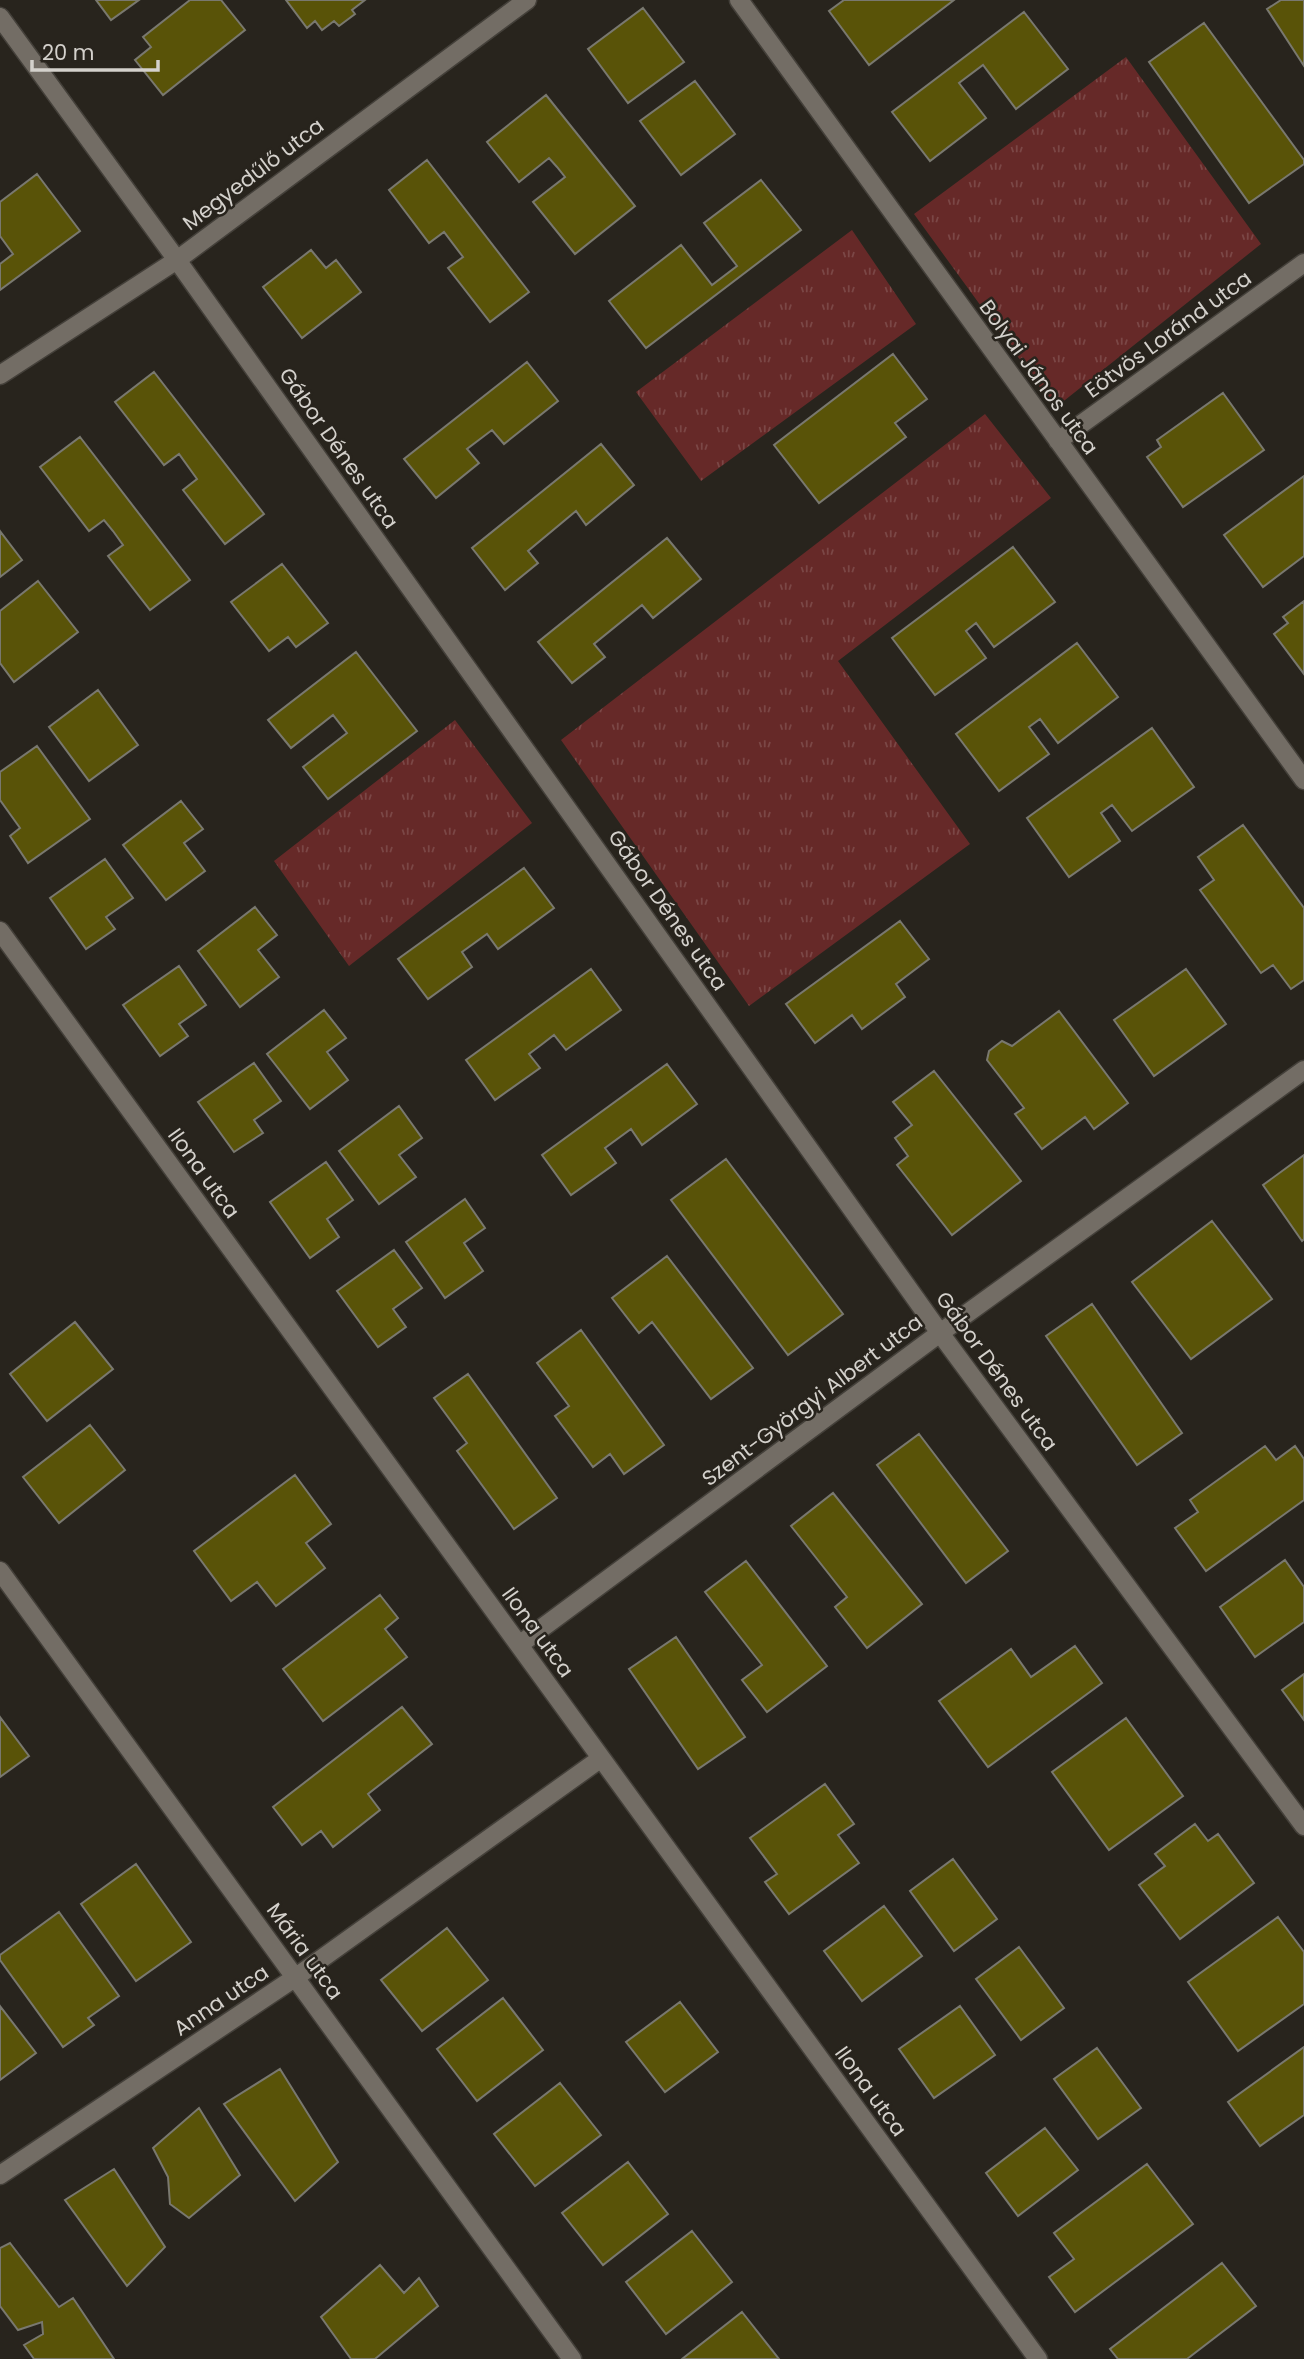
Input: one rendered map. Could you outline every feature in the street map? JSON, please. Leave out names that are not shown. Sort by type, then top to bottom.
[{"type":"street","name":"Megyedűlő utca","points":[[0,375],[177,260],[527,0]]},
{"type":"street","name":"Bolyai János utca","points":[[739,0],[1304,780]]},
{"type":"street","name":"Gábor Dénes utca","points":[[0,17],[177,260],[940,1333],[1304,1826]]},
{"type":"street","name":"Eötvös Loránd utca","points":[[1058,441],[1304,264]]},
{"type":"street","name":"Ilona utca","points":[[0,931],[1038,2359]]},
{"type":"street","name":"Szent-Györgyi Albert utca","points":[[519,1645],[940,1333],[1304,1070]]},
{"type":"street","name":"Mária utca","points":[[0,1571],[572,2359]]},
{"type":"street","name":"Anna utca","points":[[0,2175],[296,1977],[600,1759]]},
{"type":"green space","points":[[1126,57],[1261,244],[1055,408],[914,214]]},
{"type":"green space","points":[[852,230],[916,324],[701,481],[636,392]]},
{"type":"green space","points":[[985,414],[1051,498],[838,661],[970,844],[749,1006],[561,740]]},
{"type":"green space","points":[[455,720],[532,823],[349,966],[274,861]]},
{"type":"building","points":[[96,0],[139,0],[111,20]]},
{"type":"building","points":[[190,0],[221,0],[245,30],[163,95],[135,60],[151,47],[143,37]]},
{"type":"building","points":[[286,0],[365,0],[352,10],[355,14],[339,26],[334,21],[322,30],[315,21],[307,28]]},
{"type":"building","points":[[844,0],[954,0],[869,65],[829,11]]},
{"type":"building","points":[[1281,0],[1304,0],[1304,66],[1267,9]]},
{"type":"building","points":[[643,8],[684,62],[628,103],[588,49]]},
{"type":"building","points":[[1024,12],[1068,69],[1016,109],[983,65],[959,83],[986,118],[930,161],[892,112]]},
{"type":"building","points":[[1204,23],[1304,160],[1304,164],[1249,203],[1149,62]]},
{"type":"building","points":[[695,81],[735,134],[681,175],[640,121]]},
{"type":"building","points":[[546,95],[635,206],[575,254],[533,202],[565,177],[549,158],[519,182],[487,142]]},
{"type":"building","points":[[427,160],[529,292],[490,322],[448,268],[463,257],[444,232],[429,243],[389,190]]},
{"type":"building","points":[[37,174],[80,231],[0,290],[0,264],[13,254],[0,236],[0,202]]},
{"type":"building","points":[[761,180],[801,230],[646,348],[609,301],[681,245],[712,285],[737,266],[704,223]]},
{"type":"building","points":[[311,250],[326,268],[336,260],[361,292],[302,338],[263,287]]},
{"type":"building","points":[[893,354],[927,399],[895,423],[906,437],[819,503],[774,445]]},
{"type":"building","points":[[527,362],[558,401],[504,444],[492,430],[467,449],[479,463],[436,498],[404,459]]},
{"type":"building","points":[[154,372],[264,514],[225,544],[183,490],[197,479],[179,454],[164,465],[115,402]]},
{"type":"building","points":[[1223,393],[1264,450],[1183,507],[1147,457],[1161,447],[1157,440]]},
{"type":"building","points":[[80,437],[190,580],[150,610],[108,556],[123,545],[113,531],[104,520],[89,531],[40,467]]},
{"type":"building","points":[[601,444],[634,485],[586,525],[576,511],[528,551],[538,563],[505,590],[472,548]]},
{"type":"building","points":[[1304,476],[1304,556],[1263,587],[1224,535]]},
{"type":"building","points":[[0,531],[22,560],[0,577]]},
{"type":"building","points":[[667,538],[701,579],[653,618],[642,605],[594,644],[605,657],[572,683],[538,642]]},
{"type":"building","points":[[1013,547],[1055,602],[994,647],[976,623],[966,631],[986,658],[935,695],[892,638]]},
{"type":"building","points":[[282,564],[328,623],[296,647],[288,637],[269,651],[231,602]]},
{"type":"building","points":[[38,581],[78,632],[14,682],[0,663],[0,611]]},
{"type":"building","points":[[1304,601],[1304,674],[1274,634],[1288,623],[1283,617]]},
{"type":"building","points":[[1077,643],[1118,697],[1058,743],[1040,719],[1029,727],[1049,754],[999,791],[956,734]]},
{"type":"building","points":[[356,652],[417,731],[328,799],[303,767],[347,733],[333,715],[291,748],[268,720]]},
{"type":"building","points":[[98,690],[138,745],[89,781],[49,727]]},
{"type":"building","points":[[1152,728],[1194,787],[1132,831],[1112,805],[1101,813],[1120,841],[1069,877],[1027,818]]},
{"type":"building","points":[[37,746],[90,819],[28,863],[10,836],[20,828],[0,800],[0,772]]},
{"type":"building","points":[[181,801],[203,829],[184,843],[205,871],[166,900],[123,845]]},
{"type":"building","points":[[1243,825],[1304,908],[1304,980],[1291,989],[1273,965],[1261,973],[1200,890],[1214,880],[1198,857]]},
{"type":"building","points":[[105,859],[133,898],[106,917],[115,929],[86,949],[50,898]]},
{"type":"building","points":[[524,868],[554,908],[498,949],[487,934],[462,952],[472,967],[428,999],[398,959]]},
{"type":"building","points":[[255,907],[277,935],[258,950],[279,977],[240,1007],[198,951]]},
{"type":"building","points":[[900,921],[929,959],[896,984],[905,997],[862,1029],[852,1015],[815,1043],[786,1004]]},
{"type":"building","points":[[179,966],[206,1005],[179,1024],[188,1036],[160,1056],[123,1005]]},
{"type":"building","points":[[591,969],[621,1010],[566,1050],[554,1035],[529,1054],[540,1068],[495,1100],[466,1060]]},
{"type":"building","points":[[1186,969],[1226,1024],[1154,1076],[1114,1020]]},
{"type":"building","points":[[324,1010],[346,1038],[327,1052],[348,1080],[310,1109],[267,1054]]},
{"type":"building","points":[[1059,1011],[1128,1103],[1094,1129],[1085,1117],[1042,1149],[1015,1114],[1024,1108],[987,1060],[989,1051],[1002,1041],[1012,1046]]},
{"type":"building","points":[[254,1063],[281,1101],[254,1120],[263,1133],[234,1152],[198,1102]]},
{"type":"building","points":[[667,1064],[697,1104],[642,1145],[631,1129],[605,1148],[616,1163],[571,1195],[542,1155]]},
{"type":"building","points":[[934,1071],[1021,1181],[952,1235],[897,1165],[908,1156],[895,1138],[912,1125],[893,1102]]},
{"type":"building","points":[[399,1106],[422,1138],[399,1155],[416,1177],[379,1204],[339,1151]]},
{"type":"building","points":[[1304,1155],[1304,1239],[1302,1241],[1263,1185]]},
{"type":"building","points":[[726,1159],[843,1314],[788,1355],[671,1200]]},
{"type":"building","points":[[326,1162],[353,1200],[327,1219],[339,1237],[310,1258],[270,1202]]},
{"type":"building","points":[[465,1199],[485,1228],[464,1243],[483,1271],[445,1298],[406,1242]]},
{"type":"building","points":[[1212,1221],[1272,1299],[1191,1359],[1132,1282]]},
{"type":"building","points":[[394,1250],[422,1288],[393,1309],[406,1327],[378,1347],[337,1291]]},
{"type":"building","points":[[667,1256],[753,1368],[711,1399],[652,1322],[639,1333],[612,1298]]},
{"type":"building","points":[[1092,1304],[1182,1433],[1137,1465],[1046,1336]]},
{"type":"building","points":[[75,1322],[113,1369],[47,1421],[10,1374]]},
{"type":"building","points":[[581,1330],[664,1445],[624,1474],[610,1454],[593,1467],[555,1416],[569,1406],[537,1363]]},
{"type":"building","points":[[468,1374],[557,1498],[514,1529],[457,1451],[467,1443],[434,1398]]},
{"type":"building","points":[[90,1425],[125,1470],[59,1523],[23,1477]]},
{"type":"building","points":[[919,1434],[1008,1551],[966,1583],[877,1465]]},
{"type":"building","points":[[1265,1446],[1276,1460],[1295,1446],[1304,1459],[1304,1500],[1206,1571],[1175,1528],[1198,1512],[1190,1500]]},
{"type":"building","points":[[295,1475],[331,1524],[306,1543],[325,1568],[276,1606],[257,1582],[231,1601],[194,1551]]},
{"type":"building","points":[[833,1493],[922,1604],[867,1648],[835,1607],[847,1597],[791,1526]]},
{"type":"building","points":[[1285,1560],[1304,1587],[1304,1622],[1255,1657],[1220,1607]]},
{"type":"building","points":[[746,1561],[827,1666],[767,1712],[742,1680],[762,1665],[705,1592]]},
{"type":"building","points":[[380,1595],[398,1618],[385,1629],[407,1657],[323,1721],[283,1669]]},
{"type":"building","points":[[676,1637],[745,1737],[698,1769],[629,1669]]},
{"type":"building","points":[[1075,1646],[1102,1683],[988,1767],[939,1701],[1011,1649],[1031,1677]]},
{"type":"building","points":[[1304,1674],[1304,1720],[1282,1690]]},
{"type":"building","points":[[402,1707],[432,1744],[368,1794],[380,1810],[333,1847],[321,1831],[302,1845],[273,1807]]},
{"type":"building","points":[[0,1717],[29,1756],[0,1777]]},
{"type":"building","points":[[1126,1718],[1183,1796],[1109,1850],[1052,1772]]},
{"type":"building","points":[[825,1784],[854,1824],[838,1835],[859,1863],[789,1914],[765,1882],[777,1874],[750,1838]]},
{"type":"building","points":[[1195,1824],[1208,1841],[1218,1834],[1254,1883],[1180,1939],[1139,1885],[1165,1866],[1155,1854]]},
{"type":"building","points":[[953,1859],[997,1919],[954,1951],[910,1891]]},
{"type":"building","points":[[136,1864],[191,1942],[136,1981],[81,1904]]},
{"type":"building","points":[[884,1906],[922,1956],[862,2001],[824,1951]]},
{"type":"building","points":[[59,1912],[119,1996],[88,2018],[94,2025],[63,2047],[0,1960],[0,1955]]},
{"type":"building","points":[[1278,1917],[1304,1952],[1304,2004],[1238,2051],[1188,1982]]},
{"type":"building","points":[[447,1928],[488,1980],[422,2031],[381,1980]]},
{"type":"building","points":[[1019,1947],[1064,2008],[1021,2040],[976,1979]]},
{"type":"building","points":[[503,1998],[543,2050],[477,2101],[437,2049]]},
{"type":"building","points":[[680,2002],[718,2052],[665,2092],[626,2042]]},
{"type":"building","points":[[0,2006],[36,2053],[0,2080]]},
{"type":"building","points":[[960,2006],[995,2055],[934,2098],[899,2049]]},
{"type":"building","points":[[1304,2047],[1304,2115],[1260,2146],[1228,2102]]},
{"type":"building","points":[[1097,2048],[1141,2108],[1098,2139],[1054,2079]]},
{"type":"building","points":[[280,2069],[338,2162],[295,2201],[224,2104]]},
{"type":"building","points":[[560,2083],[601,2135],[535,2186],[494,2134]]},
{"type":"building","points":[[199,2108],[240,2175],[189,2218],[170,2204],[168,2177],[153,2148]]},
{"type":"building","points":[[1045,2128],[1078,2170],[1018,2216],[986,2173]]},
{"type":"building","points":[[628,2162],[668,2214],[603,2265],[562,2213]]},
{"type":"building","points":[[1147,2164],[1193,2224],[1075,2312],[1049,2277],[1074,2259],[1054,2233]]},
{"type":"building","points":[[114,2169],[165,2247],[127,2286],[65,2200]]},
{"type":"building","points":[[692,2231],[732,2282],[666,2334],[626,2282]]},
{"type":"building","points":[[10,2243],[59,2307],[73,2298],[114,2359],[34,2359],[24,2345],[43,2334],[42,2322],[18,2330],[0,2306],[0,2248]]},
{"type":"building","points":[[1222,2263],[1256,2306],[1187,2359],[1118,2359],[1110,2349]]},
{"type":"building","points":[[380,2265],[404,2293],[419,2278],[438,2306],[375,2359],[351,2359],[321,2317]]},
{"type":"building","points":[[742,2312],[779,2359],[682,2359]]}]
